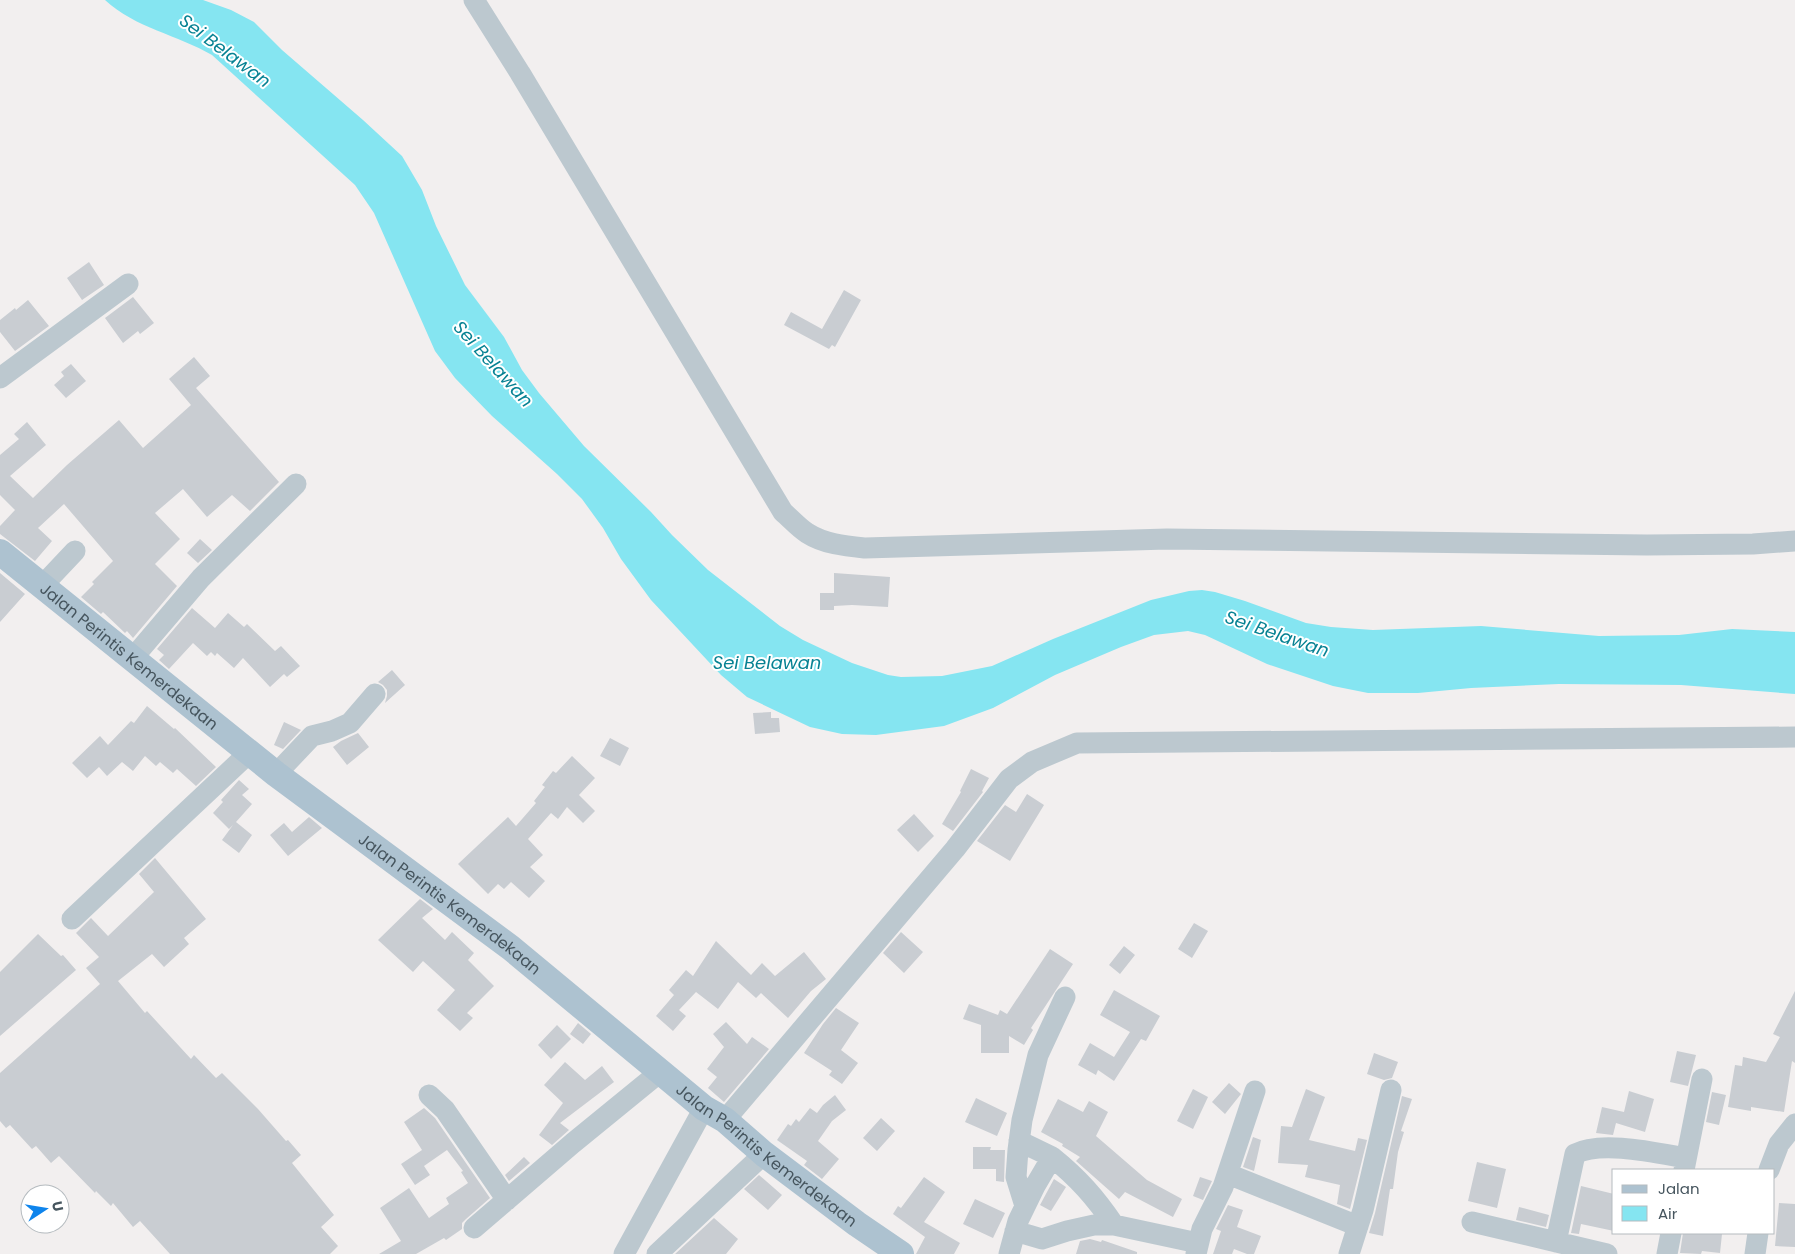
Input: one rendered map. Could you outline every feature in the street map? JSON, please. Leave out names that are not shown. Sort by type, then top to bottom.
[{"type":"main road","name":"Jalan Perintis Kemerdekaan","points":[[0,552],[249,753],[510,948],[660,1072],[764,1154],[900,1254]]},
{"type":"street","points":[[474,0],[783,512],[807,533],[827,542],[842,546],[865,548],[1168,539],[1647,545],[1753,544],[1795,541]]},
{"type":"street","points":[[0,378],[128,284]]},
{"type":"street","points":[[132,659],[201,578],[296,484]]},
{"type":"street","points":[[42,586],[75,551]]},
{"type":"street","points":[[276,774],[312,736],[332,731],[350,723],[375,694]]},
{"type":"street","points":[[624,1254],[714,1114],[955,849],[1009,780],[1032,762],[1077,743],[1795,738]]},
{"type":"street","points":[[72,919],[249,753]]},
{"type":"street","points":[[1025,1206],[1016,1177],[1022,1120],[1038,1055],[1065,997]]},
{"type":"street","points":[[474,1228],[573,1143],[660,1072]]},
{"type":"street","points":[[1556,1242],[1575,1154],[1583,1150],[1629,1149],[1685,1164],[1702,1079]]},
{"type":"street","points":[[1349,1254],[1358,1226],[1391,1090]]},
{"type":"street","points":[[1015,1231],[1042,1240],[1067,1231],[1086,1227],[1114,1225],[1197,1249],[1202,1229],[1228,1174],[1255,1091]]},
{"type":"street","points":[[429,1095],[445,1110],[507,1200]]},
{"type":"street","points":[[1770,1169],[1779,1144],[1795,1124]]},
{"type":"street","points":[[1019,1141],[1052,1157],[1076,1176],[1100,1204],[1114,1225]]},
{"type":"street","points":[[657,1254],[764,1154]]},
{"type":"street","points":[[1009,1254],[1015,1231],[1025,1206],[1052,1157]]},
{"type":"street","points":[[1228,1174],[1358,1226]]},
{"type":"street","points":[[1472,1222],[1607,1254]]},
{"type":"street","points":[[1667,1254],[1671,1234]]},
{"type":"street","points":[[1755,1254],[1758,1234]]},
{"type":"water","name":"Sei Belawan","points":[[105,0],[203,0],[231,10],[254,22],[282,50],[402,156],[422,190],[436,226],[465,285],[504,337],[522,370],[539,393],[584,446],[708,570],[780,626],[803,640],[852,663],[888,675],[901,677],[942,676],[992,666],[1053,639],[1151,600],[1189,591],[1202,590],[1245,601],[1306,623],[1373,630],[1481,626],[1599,636],[1679,635],[1732,629],[1795,632],[1795,694],[1681,685],[1559,684],[1471,688],[1418,693],[1368,693],[1333,686],[1267,664],[1205,635],[1188,631],[1154,635],[1121,647],[1055,675],[993,708],[944,726],[876,735],[842,734],[810,727],[747,697],[721,675],[651,600],[621,559],[603,528],[582,499],[492,416],[455,378],[435,351],[374,213],[355,185],[212,55],[130,18]]},
{"type":"building","points":[[89,262],[104,285],[82,300],[67,278]]},
{"type":"building","points":[[844,290],[861,300],[835,347],[832,345],[829,349],[784,325],[791,312],[822,329]]},
{"type":"building","points":[[133,297],[154,323],[140,334],[138,331],[123,343],[105,318]]},
{"type":"building","points":[[28,300],[49,326],[15,351],[0,332],[0,320]]},
{"type":"building","points":[[194,357],[210,376],[196,388],[279,482],[250,511],[232,495],[207,517],[183,489],[155,513],[180,539],[155,564],[177,586],[133,638],[103,612],[101,614],[81,597],[94,584],[92,582],[113,561],[64,504],[38,528],[52,541],[35,561],[0,534],[0,526],[15,510],[0,495],[0,455],[19,439],[14,434],[27,422],[46,445],[10,476],[33,498],[67,465],[119,420],[143,448],[191,405],[169,379]]},
{"type":"building","points":[[71,364],[86,381],[66,398],[54,385],[64,376],[61,372]]},
{"type":"building","points":[[200,539],[212,550],[198,563],[187,553]]},
{"type":"building","points":[[0,573],[25,594],[0,622]]},
{"type":"building","points":[[834,573],[890,577],[888,607],[852,605],[834,606],[834,610],[820,610],[820,593],[834,593]]},
{"type":"building","points":[[192,608],[215,628],[228,613],[244,627],[247,624],[275,651],[281,646],[300,666],[287,677],[284,674],[270,687],[243,658],[234,668],[217,653],[215,656],[211,652],[207,656],[193,643],[169,669],[159,660],[164,655],[157,649]]},
{"type":"building","points":[[392,670],[405,685],[385,703],[387,690],[378,682]]},
{"type":"building","points":[[147,706],[175,728],[216,767],[196,786],[177,769],[173,773],[160,762],[156,766],[145,756],[133,771],[122,762],[107,776],[99,767],[87,778],[72,763],[100,736],[108,745],[131,721],[134,723]]},
{"type":"building","points":[[771,712],[771,718],[779,718],[780,732],[755,734],[753,713]]},
{"type":"building","points":[[284,722],[301,730],[283,749],[274,745]]},
{"type":"building","points":[[358,733],[369,747],[347,765],[333,747]]},
{"type":"building","points":[[610,738],[629,748],[620,766],[600,756]]},
{"type":"building","points":[[572,756],[595,778],[579,795],[595,811],[583,823],[567,807],[558,819],[551,813],[528,839],[543,855],[530,867],[545,881],[529,898],[511,882],[504,889],[498,884],[488,894],[458,864],[508,817],[516,826],[536,803],[534,801],[545,787],[542,785],[553,771],[556,773]]},
{"type":"building","points":[[971,769],[989,778],[983,792],[953,831],[942,824],[961,792]]},
{"type":"building","points":[[239,780],[249,789],[242,795],[252,804],[236,822],[252,835],[239,853],[222,840],[233,825],[229,829],[213,813],[223,802],[221,800]]},
{"type":"building","points":[[1027,794],[1044,805],[1010,861],[977,841],[1005,805],[1016,812]]},
{"type":"building","points":[[914,814],[934,836],[918,852],[897,830]]},
{"type":"building","points":[[309,817],[322,828],[288,856],[270,835],[284,823],[292,832]]},
{"type":"building","points":[[155,858],[206,919],[184,938],[189,944],[164,967],[152,954],[118,981],[145,1013],[147,1011],[191,1059],[194,1055],[216,1078],[222,1073],[301,1155],[292,1163],[334,1215],[321,1227],[338,1246],[330,1254],[170,1254],[140,1221],[133,1227],[113,1203],[111,1206],[96,1191],[95,1193],[59,1156],[51,1163],[36,1146],[32,1149],[10,1125],[6,1128],[0,1121],[0,1073],[100,984],[86,968],[99,957],[76,933],[91,918],[108,936],[154,892],[139,874]]},
{"type":"building","points":[[420,899],[433,909],[422,918],[445,940],[452,932],[474,953],[468,960],[494,986],[467,1013],[473,1018],[460,1031],[437,1010],[455,990],[423,961],[413,972],[378,940]]},
{"type":"building","points":[[1194,923],[1208,931],[1192,958],[1178,949]]},
{"type":"building","points":[[901,932],[923,952],[904,973],[883,953]]},
{"type":"building","points":[[38,934],[61,956],[63,955],[76,970],[0,1036],[0,972]]},
{"type":"building","points":[[716,941],[751,975],[762,963],[775,976],[804,952],[826,979],[811,991],[788,1018],[761,993],[756,998],[738,982],[718,1009],[696,992],[679,1010],[686,1016],[673,1031],[656,1016],[674,995],[669,990],[686,970],[693,976]]},
{"type":"building","points":[[1124,946],[1135,955],[1120,974],[1109,965]]},
{"type":"building","points":[[1050,949],[1073,964],[1031,1028],[1033,1030],[1024,1045],[1009,1036],[1009,1053],[981,1053],[981,1025],[963,1019],[969,1004],[998,1015],[1000,1010],[1007,1014]]},
{"type":"building","points":[[1114,990],[1160,1016],[1146,1041],[1141,1039],[1114,1081],[1098,1070],[1096,1075],[1078,1065],[1090,1043],[1114,1057],[1130,1032],[1100,1015]]},
{"type":"building","points":[[1795,991],[1795,1063],[1792,1061],[1784,1112],[1751,1107],[1751,1111],[1728,1107],[1735,1065],[1742,1066],[1743,1057],[1766,1062],[1780,1037],[1773,1034]]},
{"type":"building","points":[[836,1008],[859,1023],[841,1050],[858,1063],[842,1084],[829,1075],[832,1071],[804,1053]]},
{"type":"building","points":[[726,1022],[747,1044],[752,1037],[769,1049],[724,1102],[708,1088],[717,1077],[707,1069],[724,1047],[713,1034]]},
{"type":"building","points":[[578,1023],[591,1034],[583,1044],[570,1034]]},
{"type":"building","points":[[557,1025],[571,1039],[551,1059],[538,1045]]},
{"type":"building","points":[[1677,1051],[1696,1055],[1688,1086],[1670,1082]]},
{"type":"building","points":[[1374,1053],[1398,1062],[1392,1078],[1384,1080],[1367,1074]]},
{"type":"building","points":[[565,1062],[585,1080],[602,1066],[614,1082],[560,1123],[569,1130],[552,1145],[539,1135],[563,1103],[544,1085]]},
{"type":"building","points":[[1229,1083],[1241,1094],[1225,1114],[1212,1102]]},
{"type":"building","points":[[1193,1089],[1208,1097],[1193,1129],[1177,1121]]},
{"type":"building","points":[[1306,1089],[1325,1097],[1309,1140],[1355,1151],[1358,1138],[1367,1140],[1350,1209],[1337,1204],[1340,1185],[1305,1177],[1308,1165],[1278,1163],[1281,1126],[1292,1127]]},
{"type":"building","points":[[1629,1091],[1654,1099],[1645,1132],[1616,1123],[1613,1135],[1596,1133],[1602,1107],[1624,1112]]},
{"type":"building","points":[[1712,1092],[1726,1095],[1719,1125],[1706,1122]]},
{"type":"building","points":[[835,1095],[846,1110],[832,1121],[818,1141],[839,1159],[822,1179],[804,1165],[807,1161],[777,1140],[788,1124],[791,1126],[796,1119],[799,1122],[810,1108],[817,1113]]},
{"type":"building","points":[[1402,1096],[1412,1099],[1401,1131],[1404,1132],[1398,1152],[1393,1189],[1390,1189],[1383,1236],[1369,1233]]},
{"type":"building","points":[[976,1098],[1007,1113],[997,1136],[965,1122]]},
{"type":"building","points":[[1058,1099],[1083,1112],[1089,1101],[1108,1112],[1096,1136],[1147,1180],[1182,1199],[1173,1217],[1125,1192],[1119,1199],[1076,1161],[1080,1157],[1062,1146],[1063,1144],[1041,1132]]},
{"type":"building","points":[[424,1108],[435,1118],[490,1198],[462,1223],[462,1229],[446,1240],[444,1238],[416,1254],[379,1254],[401,1241],[380,1208],[409,1188],[429,1218],[449,1204],[446,1198],[468,1183],[461,1172],[463,1171],[447,1150],[424,1166],[430,1175],[415,1185],[401,1164],[422,1150],[404,1122]]},
{"type":"building","points":[[881,1118],[895,1131],[877,1151],[863,1138]]},
{"type":"building","points":[[1253,1137],[1261,1140],[1254,1171],[1243,1167]]},
{"type":"building","points":[[973,1147],[991,1147],[990,1150],[1005,1150],[1004,1182],[996,1181],[996,1169],[973,1169]]},
{"type":"building","points":[[524,1157],[530,1163],[509,1181],[505,1175]]},
{"type":"building","points":[[1477,1162],[1506,1169],[1497,1208],[1468,1201]]},
{"type":"building","points":[[759,1175],[782,1195],[768,1210],[744,1189]]},
{"type":"building","points":[[924,1177],[945,1192],[924,1222],[960,1243],[954,1254],[916,1254],[925,1237],[893,1214],[898,1206],[901,1208]]},
{"type":"building","points":[[1200,1177],[1212,1181],[1203,1200],[1193,1196]]},
{"type":"building","points":[[1054,1179],[1066,1187],[1051,1211],[1040,1205]]},
{"type":"building","points":[[1581,1186],[1612,1194],[1612,1231],[1581,1224],[1579,1234],[1571,1233]]},
{"type":"building","points":[[975,1199],[1005,1213],[993,1238],[963,1224]]},
{"type":"building","points":[[1779,1203],[1795,1204],[1795,1247],[1775,1246]]},
{"type":"building","points":[[1228,1205],[1243,1210],[1237,1227],[1261,1236],[1254,1254],[1247,1254],[1234,1249],[1232,1254],[1213,1254],[1221,1231],[1216,1229]]},
{"type":"building","points":[[1519,1207],[1549,1215],[1546,1227],[1516,1220]]},
{"type":"building","points":[[714,1218],[738,1239],[726,1254],[675,1254]]},
{"type":"building","points":[[1683,1234],[1722,1234],[1720,1253],[1702,1251],[1701,1254],[1680,1253]]},
{"type":"building","points":[[1090,1239],[1101,1242],[1102,1240],[1137,1252],[1137,1254],[1076,1254],[1080,1241]]}]
